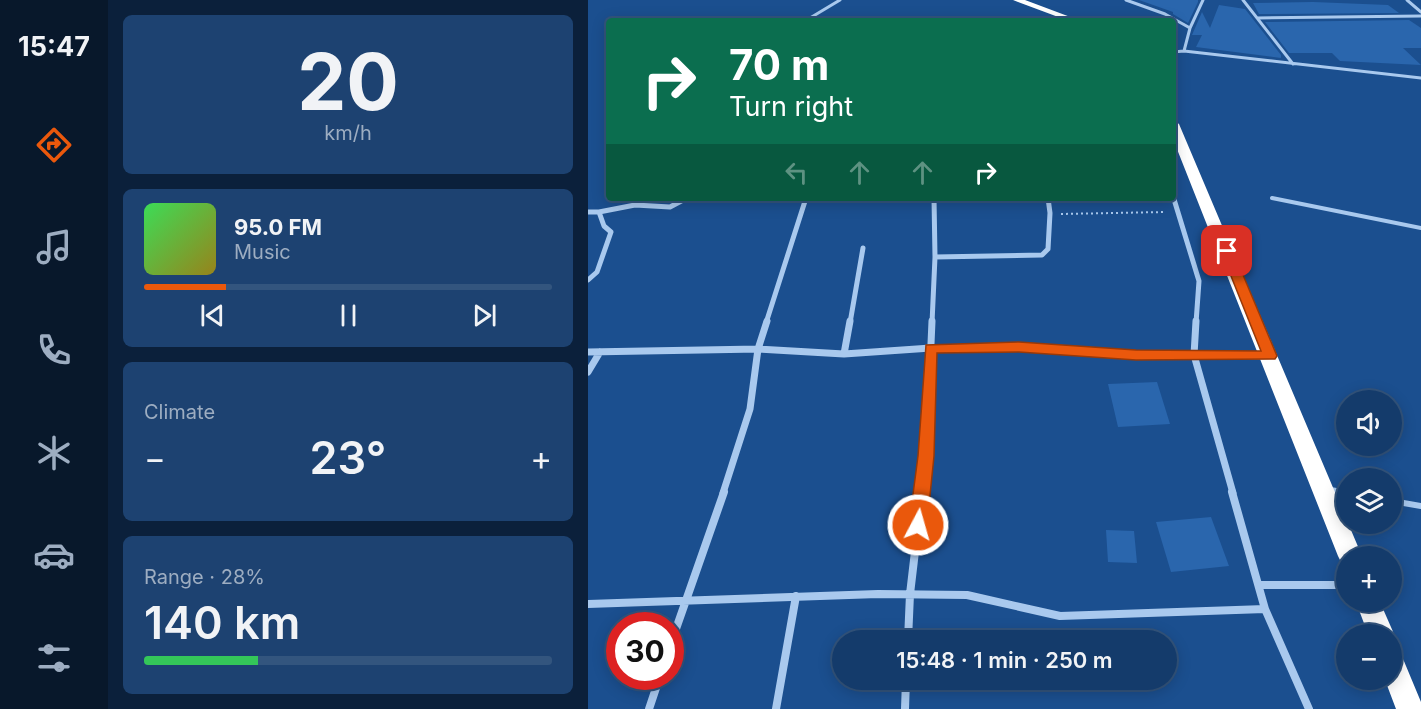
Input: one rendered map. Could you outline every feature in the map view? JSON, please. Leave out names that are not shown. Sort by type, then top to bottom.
[{"type":"highway","points":[[1017,0],[1068,18]]},
{"type":"highway","points":[[1178,146],[1270,356],[1346,546]]},
{"type":"highway","points":[[1402,689],[1410,709]]},
{"type":"street","points":[[810,18],[840,0]]},
{"type":"street","points":[[1126,0],[1172,18]]},
{"type":"street","points":[[1184,51],[1190,28],[1203,0]]},
{"type":"street","points":[[1243,0],[1293,64]]},
{"type":"street","points":[[1407,0],[1421,14]]},
{"type":"street","points":[[1257,18],[1421,14]]},
{"type":"street","points":[[1176,20],[1190,28]]},
{"type":"street","points":[[1176,52],[1421,78]]},
{"type":"street","points":[[588,212],[635,205],[670,207],[681,201]]},
{"type":"street","points":[[682,612],[750,409],[758,349],[805,201]]},
{"type":"street","points":[[908,630],[910,594],[926,456],[935,257],[934,201]]},
{"type":"street","points":[[935,257],[1042,255],[1048,249],[1048,201]]},
{"type":"street","points":[[1175,201],[1199,281],[1194,355],[1265,609],[1309,709]]},
{"type":"street","points":[[588,280],[597,272],[611,232],[604,226],[599,212]]},
{"type":"street","points":[[844,354],[863,248]]},
{"type":"street","points":[[588,352],[758,349],[844,354],[930,348],[1019,347],[1136,355],[1270,356]]},
{"type":"street","points":[[588,372],[600,352]]},
{"type":"street","points":[[1259,585],[1336,585]]},
{"type":"street","points":[[588,604],[687,599],[910,594],[967,595],[1060,616],[1265,609]]},
{"type":"street","points":[[776,709],[796,596]]},
{"type":"street","points":[[648,709],[655,690]]},
{"type":"street","points":[[905,709],[906,690]]},
{"type":"lane","points":[[1272,198],[1421,228]]},
{"type":"lane","points":[[1324,488],[1336,490]]},
{"type":"lane","points":[[1402,503],[1421,506]]},
{"type":"path","points":[[1050,213],[1178,212]]},
{"type":"building","points":[[1139,0],[1198,0],[1198,2],[1188,23],[1173,12]]},
{"type":"building","points":[[1313,2],[1388,5],[1399,13],[1259,14],[1253,3]]},
{"type":"building","points":[[1219,5],[1245,9],[1281,58],[1196,47],[1202,35],[1192,35],[1202,12],[1210,28]]},
{"type":"building","points":[[1409,20],[1421,28],[1421,48],[1403,48],[1421,65],[1340,61],[1332,53],[1289,53],[1265,22]]},
{"type":"building","points":[[1157,382],[1170,424],[1118,427],[1108,384]]},
{"type":"building","points":[[1211,517],[1229,566],[1171,572],[1156,522]]},
{"type":"building","points":[[1106,530],[1134,531],[1137,563],[1108,562]]},
{"type":"route","points":[[918,525],[926,456],[930,348],[1019,347],[1136,355],[1270,356],[1227,251]]}]
